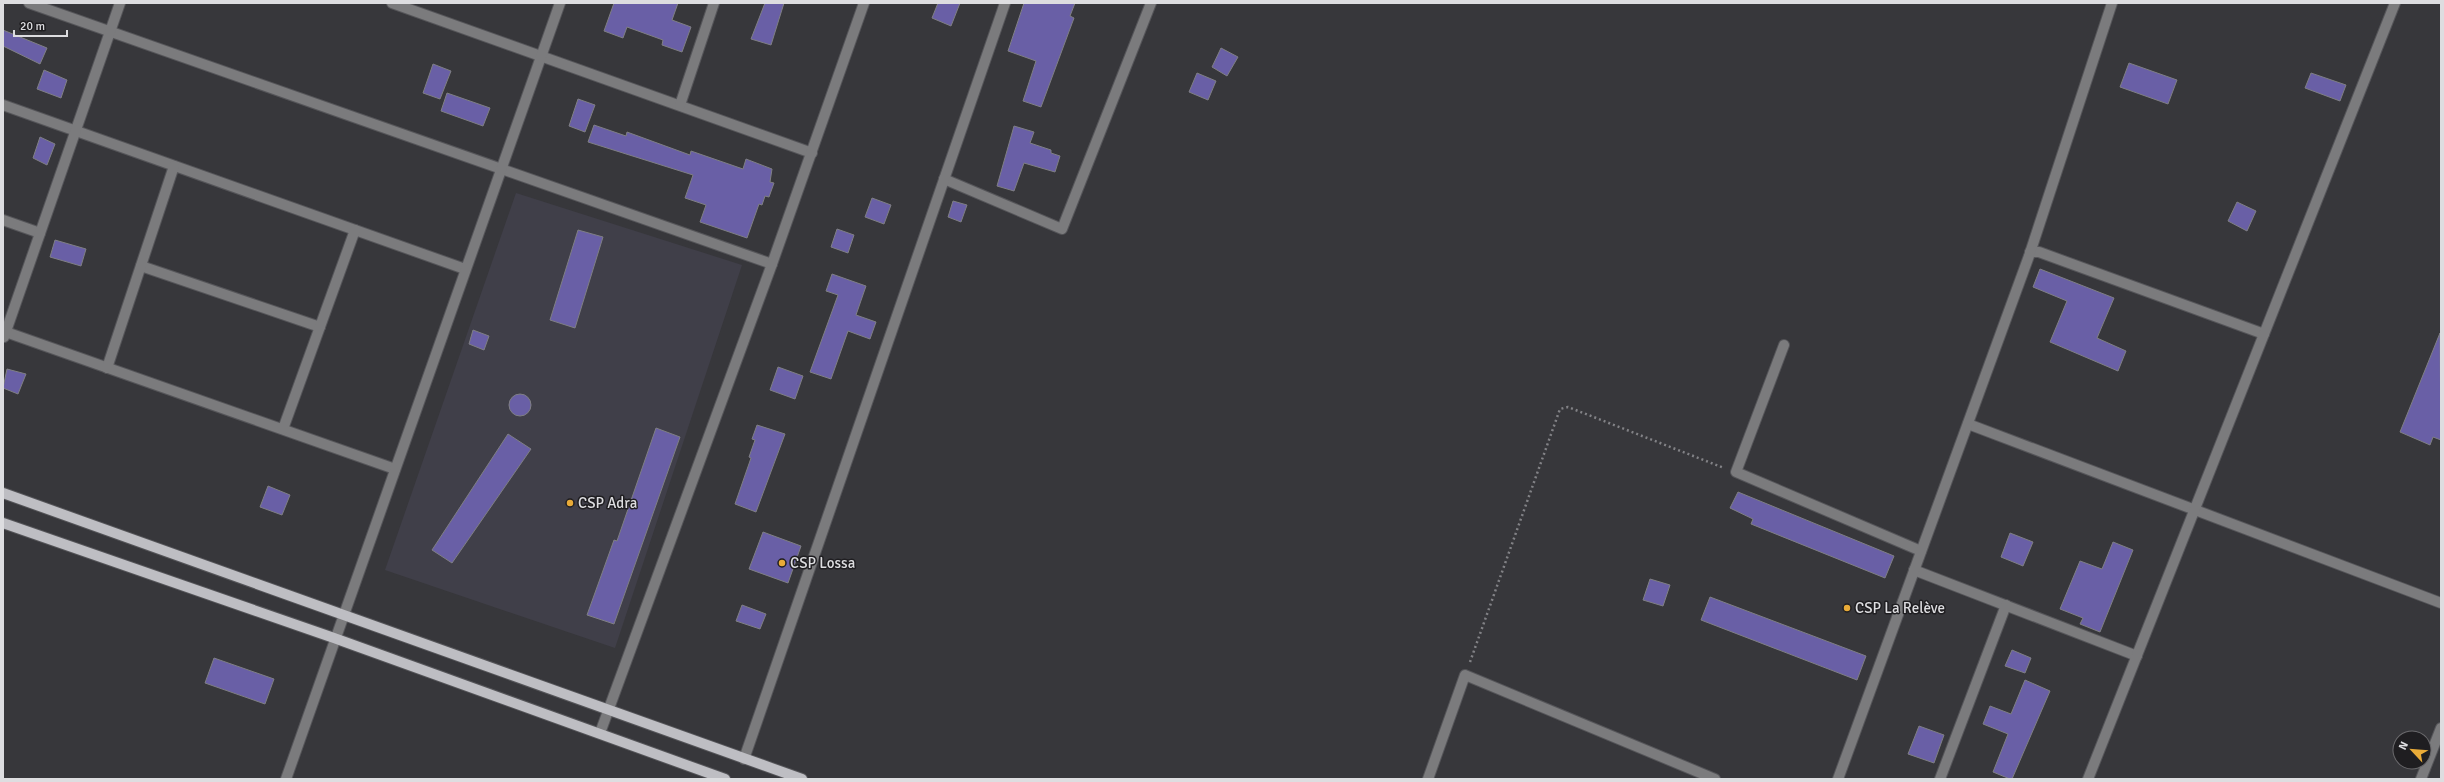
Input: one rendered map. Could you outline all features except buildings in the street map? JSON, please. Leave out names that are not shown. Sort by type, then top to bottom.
[{"type":"main road","points":[[3,493],[343,613],[802,779]]},
{"type":"main road","points":[[3,523],[334,638],[725,779]]},
{"type":"street","points":[[29,3],[772,264]]},
{"type":"street","points":[[120,3],[4,334],[107,368],[395,469]]},
{"type":"street","points":[[286,779],[334,638],[560,3]]},
{"type":"street","points":[[680,105],[714,3]]},
{"type":"street","points":[[600,733],[772,264],[864,3]]},
{"type":"street","points":[[744,758],[1005,3]]},
{"type":"street","points":[[944,179],[1062,229],[1150,3]]},
{"type":"street","points":[[1838,779],[2030,252],[2112,3]]},
{"type":"street","points":[[2088,779],[2395,3]]},
{"type":"street","points":[[398,4],[812,153]]},
{"type":"street","points":[[3,105],[465,269]]},
{"type":"street","points":[[107,368],[174,166]]},
{"type":"street","points":[[3,220],[40,232]]},
{"type":"street","points":[[283,429],[355,230]]},
{"type":"street","points":[[2030,252],[2039,252],[2264,334]]},
{"type":"street","points":[[141,266],[320,327]]},
{"type":"street","points":[[1784,345],[1736,472],[1921,551]]},
{"type":"street","points":[[1968,424],[2441,603]]},
{"type":"street","points":[[1914,570],[2137,656]]},
{"type":"street","points":[[1940,779],[2006,605]]},
{"type":"street","points":[[1428,779],[1465,675],[1715,779]]},
{"type":"street","points":[[2421,779],[2441,728]]},
{"type":"path","points":[[1465,675],[1560,409],[1568,407],[1736,472]]},
{"type":"shaded area","points":[[516,193],[742,265],[615,648],[385,570]]},
{"type":"place","name":"CSP Adra","points":[[570,503]]},
{"type":"place","name":"CSP Lossa","points":[[782,563]]},
{"type":"place","name":"CSP La Relève","points":[[1847,608]]}]
